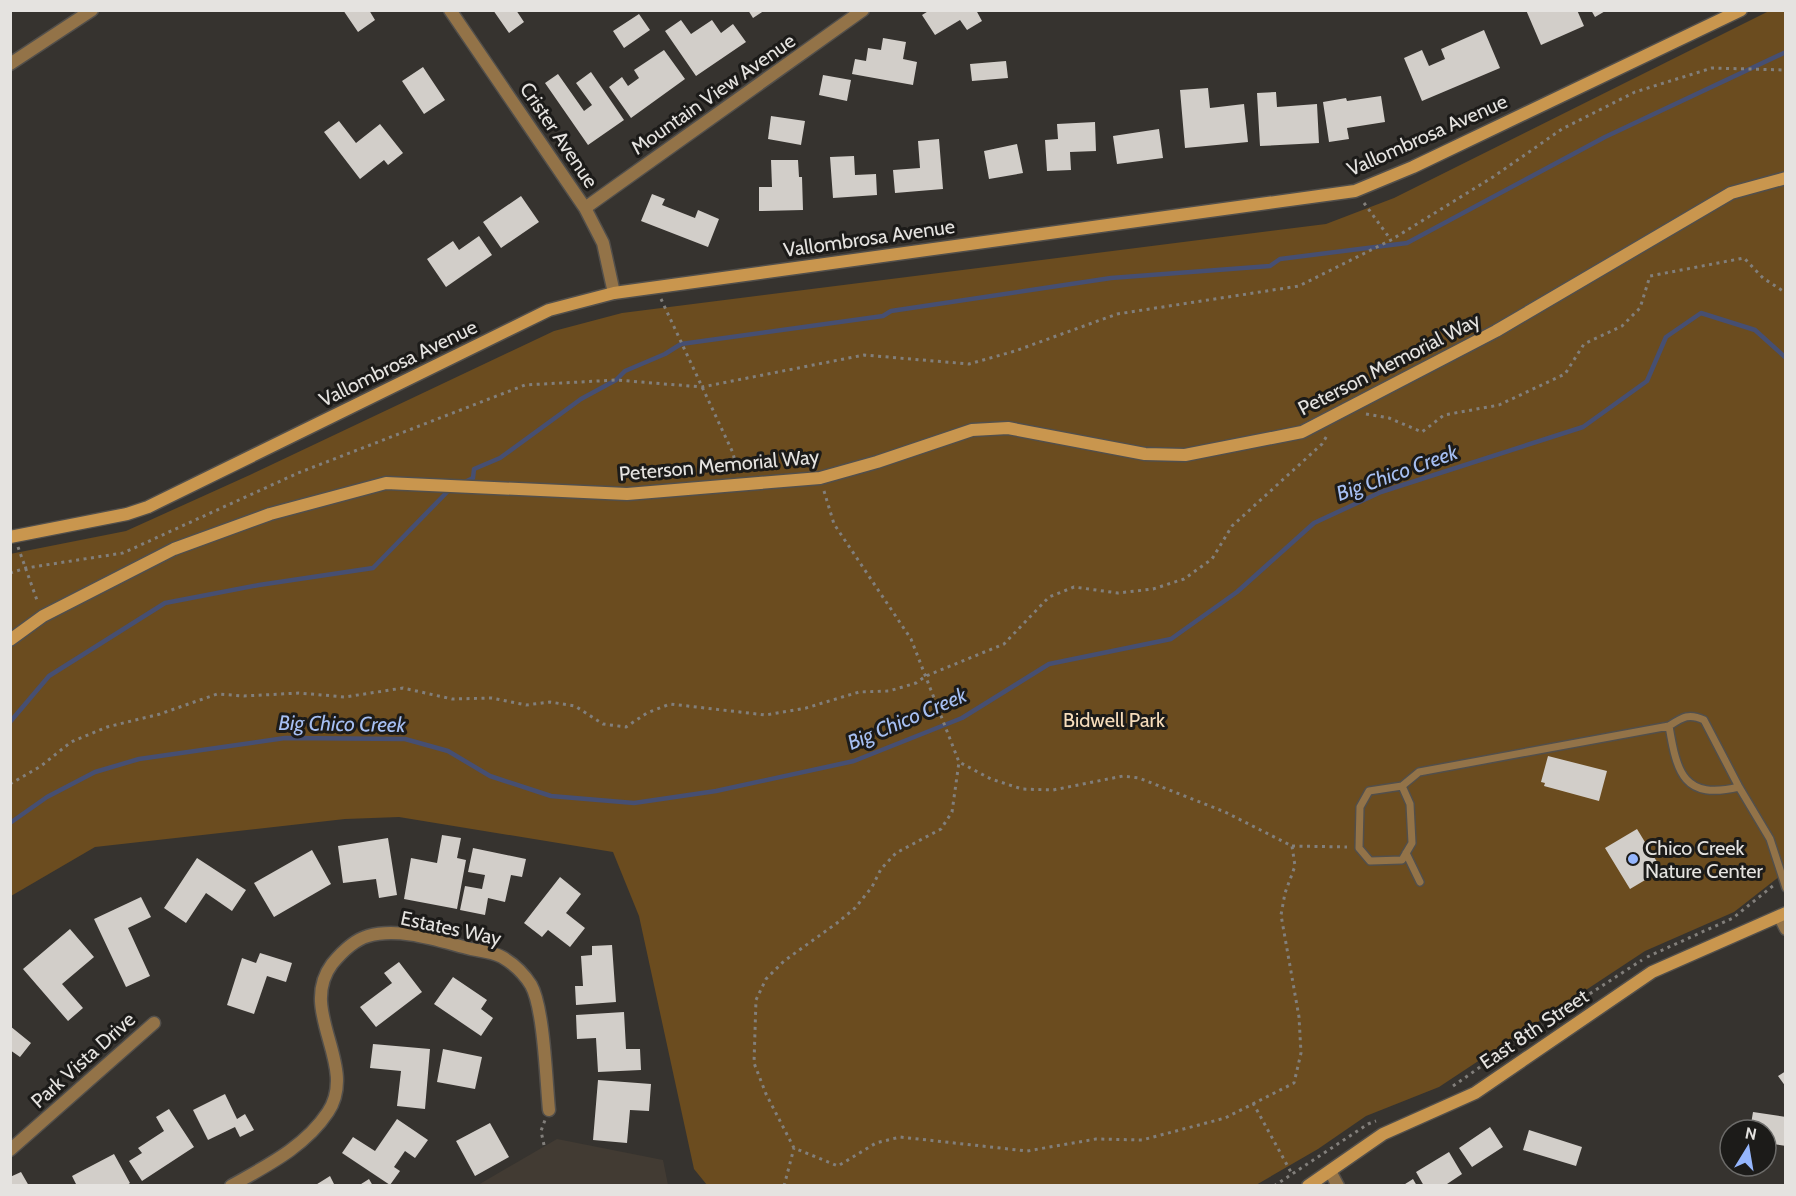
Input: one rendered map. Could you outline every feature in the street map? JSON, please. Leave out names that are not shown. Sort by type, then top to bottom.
[{"type":"street","points":[[10,64],[92,10]]},
{"type":"street","name":"Crister Avenue","points":[[450,10],[585,208],[603,243],[614,293]]},
{"type":"street","name":"Mountain View Avenue","points":[[585,208],[863,10]]},
{"type":"street","name":"Vallombrosa Avenue","points":[[12,534],[128,514],[148,507],[549,310],[614,293],[1355,190],[1413,167],[1742,10]]},
{"type":"street","name":"Peterson Memorial Way","points":[[10,640],[43,616],[174,549],[270,514],[386,483],[627,494],[820,478],[878,462],[972,430],[1008,428],[1145,454],[1185,455],[1302,432],[1496,331],[1731,194],[1785,178]]},
{"type":"street","points":[[1783,915],[1785,929]]},
{"type":"street","name":"East 8th Street","points":[[1308,1185],[1395,1128],[1475,1093],[1652,972],[1783,915]]},
{"type":"street","name":"Estates Way","points":[[231,1185],[288,1153],[312,1132],[328,1112],[335,1098],[337,1077],[320,998],[324,979],[332,964],[348,947],[368,936],[412,935],[499,955],[518,967],[532,986],[539,1010],[549,1110]]},
{"type":"street","name":"Park Vista Drive","points":[[10,1150],[154,1023]]},
{"type":"street","points":[[1330,1171],[1338,1185]]},
{"type":"lane","points":[[1402,786],[1410,804],[1412,843],[1402,860],[1370,861],[1359,848],[1360,807],[1369,791],[1402,786],[1419,772],[1669,726],[1693,715],[1704,720],[1770,839],[1785,888]]},
{"type":"lane","points":[[1669,726],[1675,760],[1686,781],[1701,789],[1718,792],[1739,786]]},
{"type":"lane","points":[[1406,853],[1420,882]]},
{"type":"path","points":[[10,573],[26,568],[123,553],[298,474],[525,385],[616,380],[702,387],[864,355],[969,364],[1015,351],[1117,314],[1299,286],[1391,240],[1493,177],[1562,129],[1635,92],[1712,68],[1785,70]]},
{"type":"path","points":[[1355,190],[1391,240]]},
{"type":"path","points":[[10,784],[41,766],[71,742],[106,727],[160,714],[217,694],[244,696],[299,693],[345,697],[403,688],[452,699],[492,698],[526,705],[550,702],[575,706],[603,724],[626,727],[646,713],[670,705],[766,715],[806,708],[859,692],[889,691],[916,683],[926,676],[1004,644],[1049,597],[1074,587],[1118,593],[1153,590],[1184,579],[1212,559],[1232,526],[1322,444],[1346,409],[1389,418],[1422,432],[1444,415],[1499,405],[1565,374],[1584,344],[1622,326],[1640,308],[1650,276],[1744,258],[1763,278],[1785,293]]},
{"type":"path","points":[[656,287],[733,453],[740,485]]},
{"type":"path","points":[[820,478],[834,524],[911,639],[959,762],[952,812],[941,829],[896,853],[881,869],[872,887],[855,908],[784,961],[766,979],[756,1000],[754,1063],[766,1094],[794,1148],[838,1166],[876,1143],[900,1137],[1027,1151],[1096,1139],[1142,1140],[1225,1118],[1294,1083],[1301,1053],[1299,1017],[1281,915],[1285,892],[1295,866],[1292,846]]},
{"type":"path","points":[[12,534],[43,616]]},
{"type":"path","points":[[959,762],[992,779],[1022,789],[1053,790],[1123,776],[1139,778],[1226,812],[1292,846],[1359,848]]},
{"type":"path","points":[[1450,1088],[1526,1035],[1645,958],[1733,918],[1783,879]]},
{"type":"path","points":[[1253,1103],[1292,1174]]},
{"type":"path","points":[[544,1145],[541,1131],[549,1110]]},
{"type":"path","points":[[1274,1185],[1368,1124],[1378,1120]]},
{"type":"path","points":[[784,1185],[794,1148]]},
{"type":"shaded area","points":[[557,1139],[663,1160],[668,1185],[478,1185]]},
{"type":"green space","name":"Bidwell Park","points":[[1769,11],[1785,11],[1785,872],[1734,912],[1645,951],[1439,1087],[1366,1116],[1318,1149],[1256,1185],[707,1185],[694,1169],[639,916],[613,852],[399,817],[345,819],[95,847],[11,896],[10,554],[126,531],[554,331],[622,313],[1326,224],[1394,198]]},
{"type":"building","points":[[343,10],[369,10],[375,20],[358,32]]},
{"type":"building","points":[[493,10],[516,10],[524,22],[509,33]]},
{"type":"building","points":[[748,10],[765,10],[753,18]]},
{"type":"building","points":[[930,10],[976,10],[982,21],[967,30],[960,20],[935,35],[922,15]]},
{"type":"building","points":[[1526,10],[1577,10],[1584,26],[1541,45]]},
{"type":"building","points":[[1591,10],[1607,10],[1595,17]]},
{"type":"building","points":[[639,14],[650,30],[624,48],[613,31]]},
{"type":"building","points":[[681,20],[691,34],[712,20],[721,33],[733,24],[746,42],[696,76],[665,31]]},
{"type":"building","points":[[1484,30],[1500,68],[1422,101],[1404,58],[1422,50],[1429,66],[1445,59],[1441,49]]},
{"type":"building","points":[[883,38],[906,42],[903,59],[917,62],[913,85],[852,74],[855,59],[866,61],[868,48],[881,50]]},
{"type":"building","points":[[664,50],[685,79],[631,118],[609,87],[622,77],[628,86],[639,78],[634,70]]},
{"type":"building","points":[[1006,61],[1008,78],[972,81],[970,64]]},
{"type":"building","points":[[423,67],[445,100],[424,114],[402,81]]},
{"type":"building","points":[[591,72],[624,120],[588,145],[545,83],[558,74],[584,111],[592,105],[576,83]]},
{"type":"building","points":[[823,75],[851,80],[847,101],[819,95]]},
{"type":"building","points":[[1208,88],[1210,108],[1244,104],[1248,142],[1185,148],[1180,90]]},
{"type":"building","points":[[1276,92],[1277,107],[1317,104],[1319,143],[1260,146],[1257,93]]},
{"type":"building","points":[[1381,96],[1385,122],[1347,128],[1349,139],[1329,142],[1323,102]]},
{"type":"building","points":[[771,116],[805,121],[801,145],[768,139]]},
{"type":"building","points":[[339,121],[356,143],[380,124],[403,153],[388,165],[384,160],[360,179],[324,132]]},
{"type":"building","points":[[1095,122],[1096,151],[1070,152],[1071,170],[1047,171],[1045,140],[1058,139],[1057,124]]},
{"type":"building","points":[[1159,129],[1163,158],[1117,164],[1113,136]]},
{"type":"building","points":[[939,139],[943,189],[895,193],[893,170],[920,168],[918,141]]},
{"type":"building","points":[[1017,144],[1023,173],[989,179],[984,151]]},
{"type":"building","points":[[854,156],[855,175],[876,174],[877,195],[833,198],[830,157]]},
{"type":"building","points":[[771,160],[798,160],[799,177],[802,177],[803,210],[759,211],[759,187],[772,187]]},
{"type":"building","points":[[652,194],[665,199],[662,205],[695,218],[698,210],[719,219],[708,247],[641,221]]},
{"type":"building","points":[[521,196],[539,222],[501,248],[483,222]]},
{"type":"building","points":[[479,236],[492,255],[446,287],[427,259],[453,241],[459,250]]},
{"type":"building","points":[[1548,756],[1607,771],[1599,801],[1544,786],[1545,783],[1541,782]]},
{"type":"building","name":"Chico Creek Nature Center","points":[[1637,829],[1662,870],[1630,889],[1605,848]]},
{"type":"building","points":[[442,835],[461,838],[457,858],[466,860],[457,909],[404,899],[411,858],[437,863]]},
{"type":"building","points":[[388,838],[397,895],[379,898],[376,879],[343,883],[338,846]]},
{"type":"building","points":[[473,848],[526,859],[522,877],[511,875],[505,902],[488,898],[485,915],[460,910],[465,886],[482,889],[485,875],[468,872]]},
{"type":"building","points":[[312,850],[331,884],[274,917],[254,883]]},
{"type":"building","points":[[197,858],[246,890],[232,911],[206,893],[186,923],[164,908]]},
{"type":"building","points":[[560,877],[581,894],[566,913],[585,928],[570,947],[548,930],[542,937],[524,923]]},
{"type":"building","points":[[141,897],[151,917],[128,928],[150,976],[126,987],[94,919]]},
{"type":"building","points":[[70,929],[94,957],[62,984],[83,1008],[68,1021],[23,969]]},
{"type":"building","points":[[612,945],[616,1002],[576,1005],[575,986],[583,986],[581,956],[592,955],[592,946]]},
{"type":"building","points":[[260,953],[292,963],[286,982],[267,976],[254,1014],[227,1005],[242,958],[256,963]]},
{"type":"building","points":[[399,962],[422,992],[376,1027],[360,1007],[392,983],[384,973]]},
{"type":"building","points":[[453,977],[487,1000],[481,1009],[493,1018],[481,1036],[434,1004]]},
{"type":"building","points":[[624,1012],[626,1049],[640,1049],[641,1070],[598,1072],[596,1038],[577,1039],[576,1015]]},
{"type":"building","points":[[10,1026],[31,1043],[20,1057],[10,1050]]},
{"type":"building","points":[[373,1044],[430,1049],[425,1109],[397,1106],[401,1071],[370,1068]]},
{"type":"building","points":[[443,1049],[482,1057],[475,1089],[437,1082]]},
{"type":"building","points":[[1786,1071],[1786,1087],[1778,1076]]},
{"type":"building","points":[[598,1080],[651,1084],[649,1111],[630,1110],[627,1143],[593,1140]]},
{"type":"building","points":[[225,1094],[237,1119],[245,1114],[254,1130],[240,1137],[235,1127],[208,1140],[193,1110]]},
{"type":"building","points":[[169,1109],[194,1147],[142,1181],[129,1161],[142,1153],[138,1148],[164,1131],[156,1117]]},
{"type":"building","points":[[1753,1112],[1786,1117],[1786,1146],[1778,1145],[1778,1118],[1752,1118]]},
{"type":"building","points":[[397,1119],[428,1140],[415,1158],[405,1151],[394,1167],[400,1171],[390,1185],[342,1153],[353,1137],[375,1151]]},
{"type":"building","points":[[490,1123],[509,1157],[475,1176],[456,1141]]},
{"type":"building","points":[[1490,1127],[1503,1147],[1472,1167],[1459,1148]]},
{"type":"building","points":[[1529,1130],[1582,1147],[1576,1166],[1523,1150]]},
{"type":"building","points":[[1449,1152],[1462,1174],[1444,1186],[1424,1186],[1416,1172]]},
{"type":"building","points":[[114,1154],[130,1183],[126,1186],[77,1186],[72,1176]]},
{"type":"building","points":[[21,1172],[29,1186],[10,1186],[10,1177]]},
{"type":"building","points":[[330,1176],[335,1186],[314,1186]]},
{"type":"building","points":[[369,1179],[373,1186],[358,1186]]},
{"type":"building","points":[[1413,1179],[1417,1186],[1402,1186]]},
{"type":"waterway","points":[[463,483],[473,478],[474,469],[500,458],[581,399],[616,380],[625,371],[665,354],[681,344],[883,316],[891,311],[1111,278],[1270,266],[1280,259],[1407,243],[1605,137],[1786,52]]},
{"type":"waterway","name":"Big Chico Creek","points":[[10,823],[47,797],[95,772],[139,759],[285,738],[405,739],[448,751],[490,776],[551,796],[634,803],[716,791],[854,761],[962,718],[1049,664],[1171,639],[1237,592],[1314,523],[1381,492],[1583,427],[1647,381],[1666,337],[1701,313],[1755,330],[1786,358]]},
{"type":"waterway","points":[[10,722],[49,676],[165,603],[259,585],[373,568],[450,489]]},
{"type":"place","name":"Chico Creek Nature Center","points":[[1633,859]]}]
